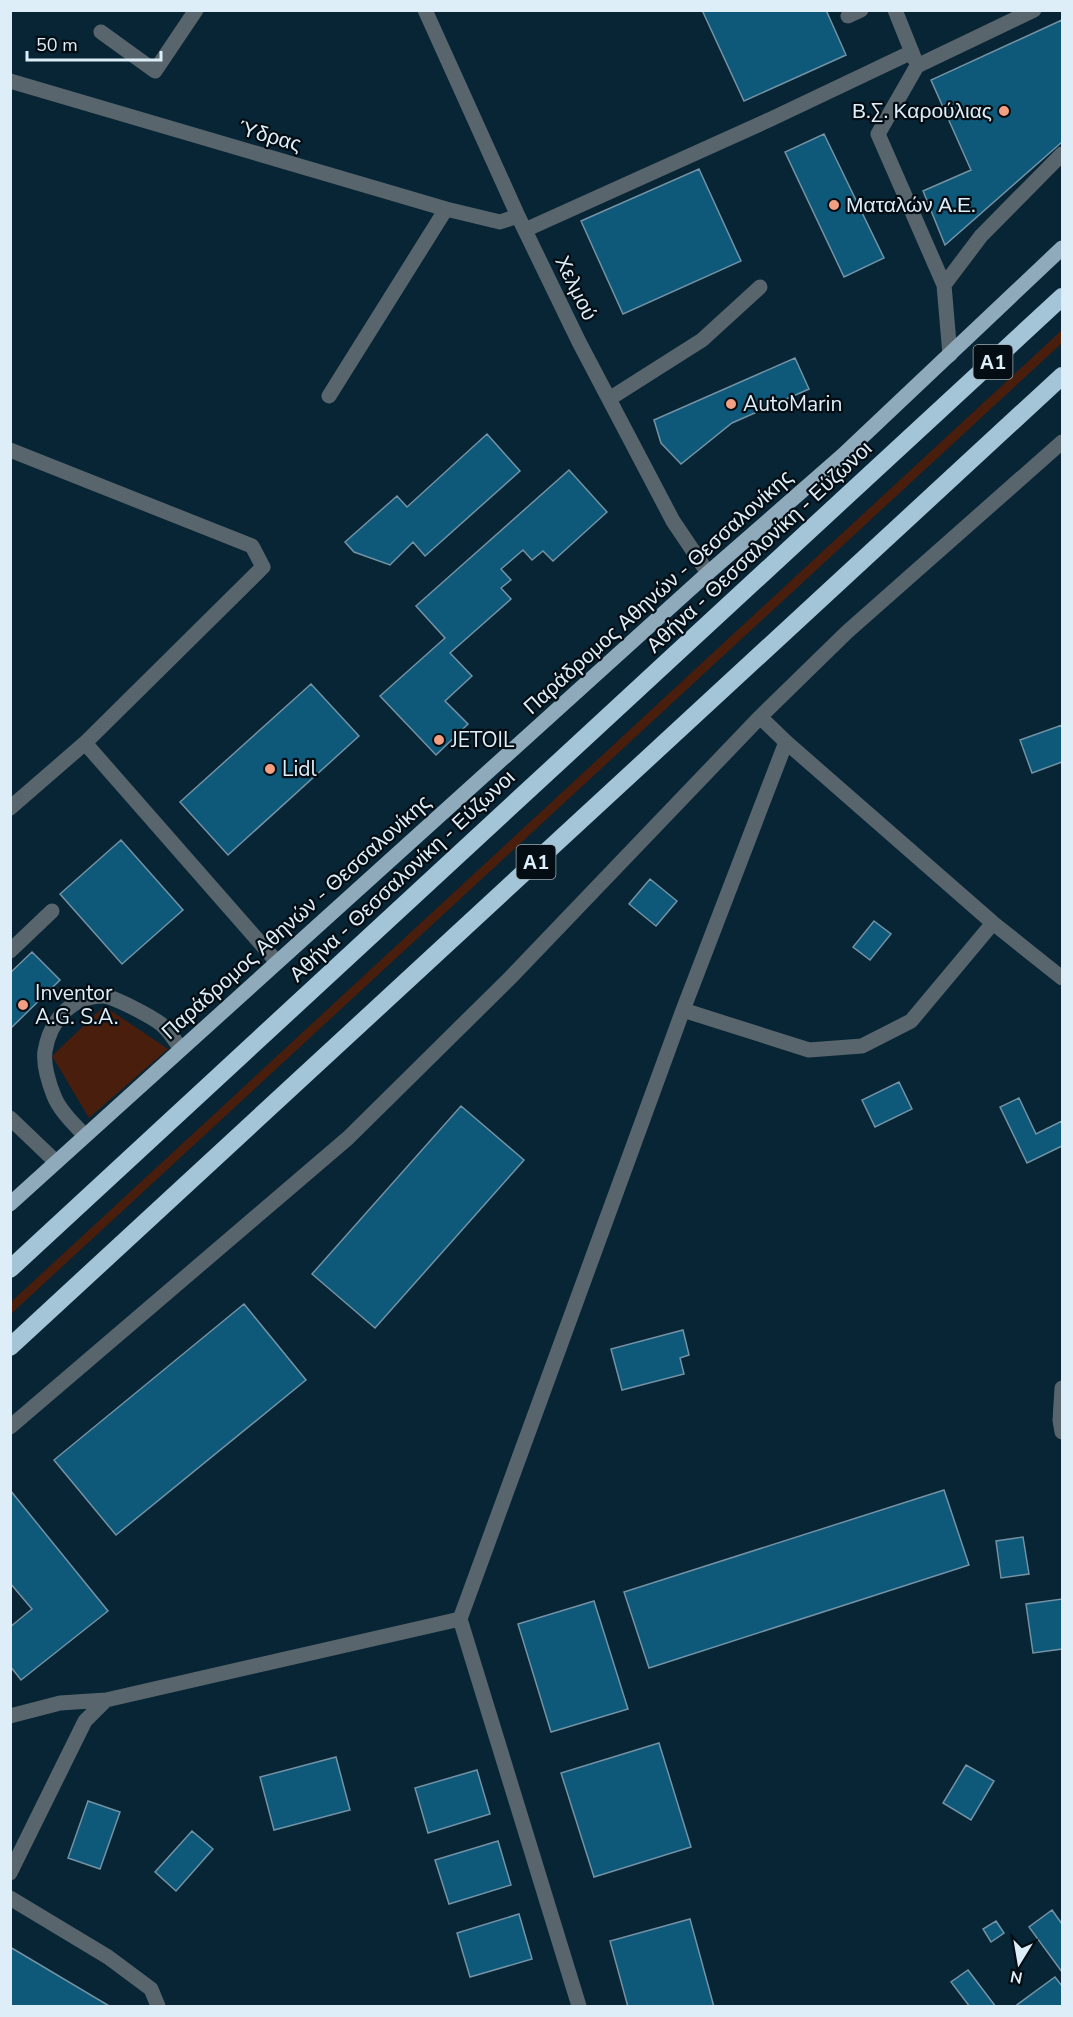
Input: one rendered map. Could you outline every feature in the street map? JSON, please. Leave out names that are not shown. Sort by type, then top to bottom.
[{"type":"highway","name":"Αθήνα - Θεσσαλονίκη - Εύζωνοι","points":[[10,1269],[1062,297]]},
{"type":"highway","name":"Α1","points":[[10,1347],[1062,376]]},
{"type":"main road","name":"Παράδρομος Αθηνών - Θεσσαλονίκης","points":[[10,1204],[708,573],[842,456],[1062,249]]},
{"type":"street","points":[[101,32],[155,71],[196,10]]},
{"type":"street","name":"Χελμού","points":[[425,10],[522,223],[609,399],[673,521],[708,573]]},
{"type":"street","points":[[895,10],[915,59],[878,134],[944,285],[950,355]]},
{"type":"street","name":"Ύδρας","points":[[10,81],[446,209],[500,222],[522,223],[1034,10]]},
{"type":"street","points":[[944,285],[981,236],[1062,154]]},
{"type":"street","points":[[329,396],[446,209]]},
{"type":"street","points":[[609,399],[702,340],[760,287]]},
{"type":"street","points":[[10,1427],[348,1138],[510,978],[760,717],[847,632],[1062,442]]},
{"type":"street","points":[[10,450],[252,546],[263,567],[84,742],[10,808]]},
{"type":"street","points":[[760,717],[993,923],[1062,978]]},
{"type":"street","points":[[84,742],[277,962]]},
{"type":"street","points":[[579,2007],[460,1619],[683,1010],[786,742]]},
{"type":"street","points":[[10,951],[52,911]]},
{"type":"street","points":[[683,1010],[809,1050],[862,1046],[911,1021],[993,923]]},
{"type":"street","points":[[84,1136],[54,1097],[47,1075],[44,1053],[52,1029],[65,1009],[82,999],[105,996],[132,1007],[162,1024],[181,1049]]},
{"type":"street","points":[[10,1118],[56,1162]]},
{"type":"street","points":[[1062,1388],[1060,1420],[1062,1432]]},
{"type":"street","points":[[10,1716],[60,1703],[106,1700],[460,1619]]},
{"type":"street","points":[[10,1873],[85,1720],[106,1700]]},
{"type":"street","points":[[10,1898],[108,1957],[151,1989],[158,2007]]},
{"type":"shaded area","points":[[1062,330],[1062,343],[11,1314],[11,1302]]},
{"type":"shaded area","points":[[104,1006],[168,1049],[89,1118],[52,1056]]},
{"type":"building","points":[[702,10],[826,10],[846,55],[744,101]]},
{"type":"building","name":"Β.Σ. Καρούλιας","points":[[1062,20],[1062,142],[945,245],[923,191],[971,170],[931,80]]},
{"type":"building","name":"Ματαλών Α.Ε.","points":[[824,134],[884,258],[844,277],[785,152]]},
{"type":"building","points":[[699,169],[741,261],[623,314],[581,221]]},
{"type":"building","name":"AutoMarin","points":[[795,358],[809,389],[732,423],[681,464],[661,443],[654,420]]},
{"type":"building","points":[[487,434],[520,471],[425,556],[413,542],[390,565],[354,552],[345,542],[397,496],[407,507]]},
{"type":"building","points":[[569,470],[607,512],[553,561],[543,551],[532,560],[523,550],[501,569],[511,580],[501,588],[511,599],[450,653],[472,676],[445,701],[468,724],[436,755],[380,696],[445,638],[416,606]]},
{"type":"building","name":"Lidl","points":[[311,684],[359,736],[228,855],[180,802]]},
{"type":"building","points":[[1062,725],[1062,762],[1032,773],[1020,740]]},
{"type":"building","points":[[121,840],[183,910],[122,964],[60,894]]},
{"type":"building","points":[[650,879],[677,901],[656,926],[629,904]]},
{"type":"building","points":[[874,921],[891,934],[870,960],[853,947]]},
{"type":"building","name":"Inventor A.G. S.A.","points":[[32,952],[60,980],[10,1029],[10,973]]},
{"type":"building","points":[[899,1082],[912,1109],[875,1127],[862,1100]]},
{"type":"building","points":[[1019,1098],[1036,1134],[1062,1121],[1062,1146],[1027,1163],[1000,1107]]},
{"type":"building","points":[[461,1106],[524,1160],[375,1328],[312,1274]]},
{"type":"building","points":[[244,1304],[306,1380],[116,1535],[54,1460]]},
{"type":"building","points":[[683,1330],[689,1355],[680,1358],[684,1374],[622,1390],[611,1349]]},
{"type":"building","points":[[10,1490],[108,1611],[21,1680],[10,1666],[10,1627],[32,1609],[10,1583]]},
{"type":"building","points":[[944,1490],[969,1565],[649,1668],[624,1592]]},
{"type":"building","points":[[1023,1537],[1029,1574],[1001,1578],[996,1541]]},
{"type":"building","points":[[1062,1599],[1062,1649],[1033,1653],[1026,1604]]},
{"type":"building","points":[[594,1601],[628,1709],[551,1732],[518,1624]]},
{"type":"building","points":[[659,1743],[691,1847],[594,1877],[561,1773]]},
{"type":"building","points":[[336,1757],[350,1810],[274,1830],[260,1777]]},
{"type":"building","points":[[966,1765],[994,1781],[971,1820],[943,1803]]},
{"type":"building","points":[[477,1770],[490,1814],[428,1833],[415,1788]]},
{"type":"building","points":[[88,1801],[120,1812],[100,1869],[68,1858]]},
{"type":"building","points":[[192,1831],[213,1849],[176,1891],[155,1872]]},
{"type":"building","points":[[498,1841],[511,1885],[449,1904],[435,1860]]},
{"type":"building","points":[[1052,1910],[1062,1924],[1062,1972],[1029,1927]]},
{"type":"building","points":[[519,1914],[532,1959],[470,1977],[457,1933]]},
{"type":"building","points":[[690,1919],[714,2007],[628,2007],[610,1941]]},
{"type":"building","points":[[996,1921],[1004,1933],[991,1942],[983,1929]]},
{"type":"building","points":[[10,1947],[111,2007],[10,2007]]},
{"type":"building","points":[[968,1970],[996,2007],[970,2007],[951,1982]]},
{"type":"building","points":[[1055,1977],[1062,1986],[1062,2007],[1014,2007]]},
{"type":"place","name":"Β.Σ. Καρούλιας","points":[[1004,111]]},
{"type":"place","name":"Ματαλών Α.Ε.","points":[[834,205]]},
{"type":"place","name":"AutoMarin","points":[[731,404]]},
{"type":"place","name":"JETOIL","points":[[439,740]]},
{"type":"place","name":"Lidl","points":[[270,769]]},
{"type":"place","name":"Inventor A.G. S.A.","points":[[23,1005]]}]
